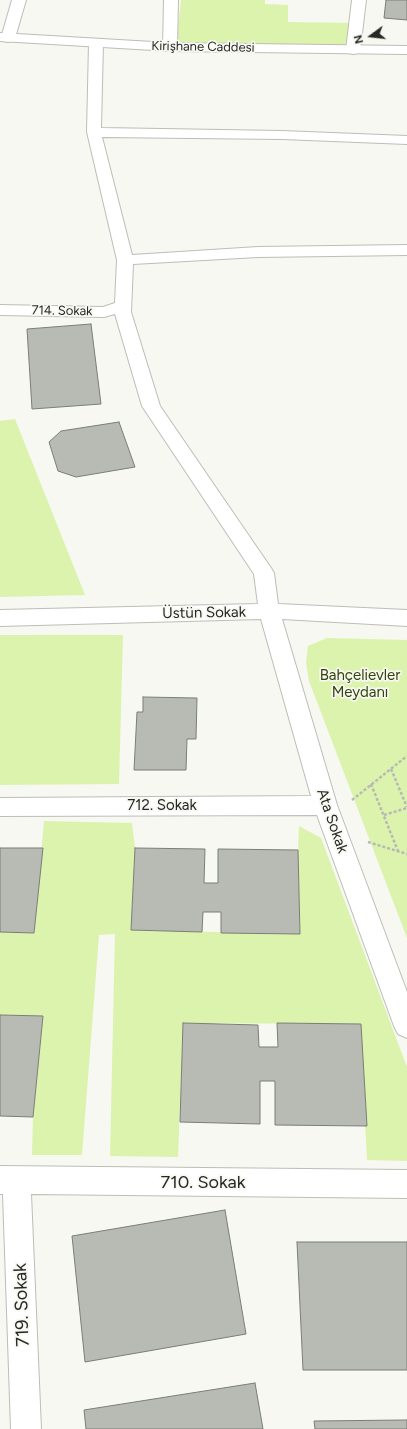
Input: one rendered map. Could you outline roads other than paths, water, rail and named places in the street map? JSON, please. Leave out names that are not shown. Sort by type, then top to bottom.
[{"type":"street","points":[[4,38],[19,0]]},
{"type":"street","points":[[170,46],[171,0]]},
{"type":"street","points":[[353,50],[360,0]]},
{"type":"street","name":"Kirişhane Caddesi","points":[[4,38],[170,46],[407,50]]},
{"type":"street","name":"Ata Sokak","points":[[96,43],[94,132],[125,260],[123,312],[151,406],[264,573],[269,611],[327,811],[407,1026]]},
{"type":"street","points":[[94,132],[282,134],[407,140]]},
{"type":"street","points":[[125,260],[258,252],[407,250]]},
{"type":"street","name":"714. Sokak","points":[[0,310],[104,312],[123,306]]},
{"type":"street","name":"Üstün Sokak","points":[[0,618],[269,611],[407,618]]},
{"type":"street","name":"712. Sokak","points":[[0,807],[327,811]]},
{"type":"street","name":"710. Sokak","points":[[9,1181],[407,1184]]},
{"type":"street","name":"719. Sokak","points":[[9,1181],[26,1429]]},
{"type":"park label","name":"Bahçelievler Meydanı","points":[[360,684]]}]
